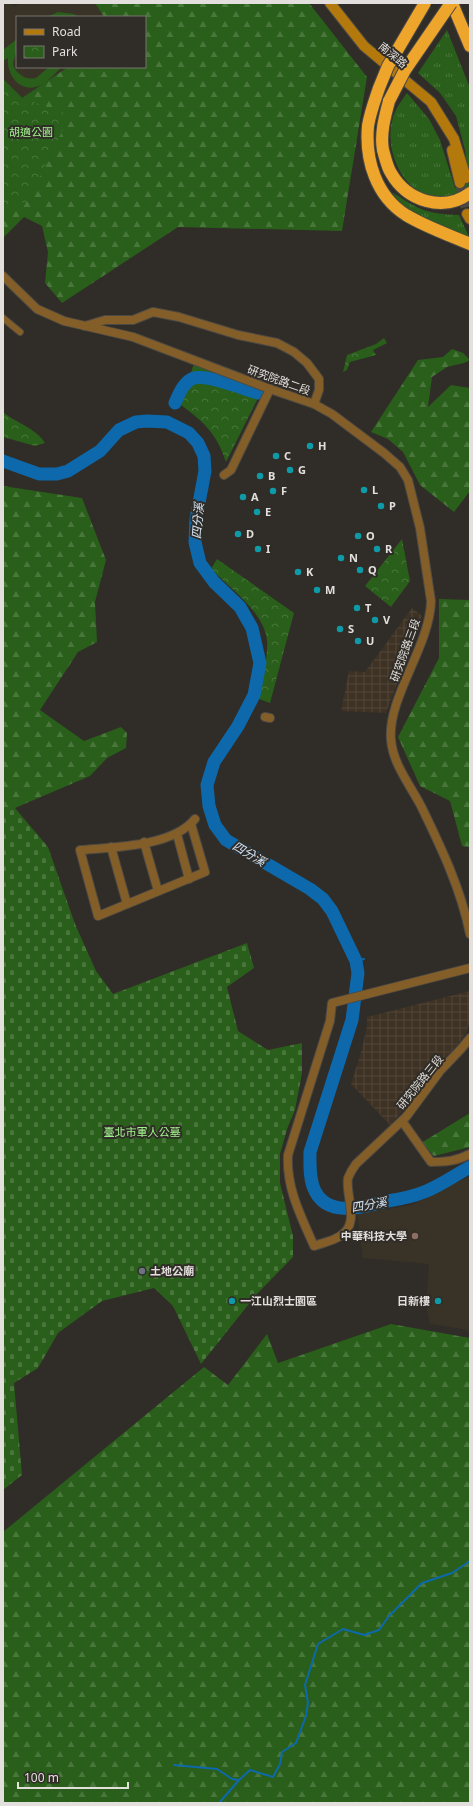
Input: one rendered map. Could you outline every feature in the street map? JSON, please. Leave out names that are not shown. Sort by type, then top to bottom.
[{"type":"highway","points":[[425,3],[388,66],[379,88],[368,125],[369,158],[374,177],[392,203],[405,214],[470,244]]},
{"type":"highway","points":[[451,3],[470,46]]},
{"type":"highway","points":[[451,3],[408,65],[389,101],[384,127],[383,148],[390,172],[398,184],[410,194],[424,201],[449,203],[463,198],[470,193]]},
{"type":"main road","name":"南深路","points":[[330,3],[364,46],[431,102],[454,139],[463,180]]},
{"type":"street","name":"研究院路二段","points":[[3,276],[36,309],[64,321],[85,326],[133,337],[270,389],[314,404],[319,390],[319,379],[307,363],[277,343],[238,335],[179,317],[153,312],[133,320],[105,320],[85,326]]},
{"type":"street","points":[[3,318],[20,332]]},
{"type":"street","points":[[224,475],[231,470],[270,389]]},
{"type":"street","name":"研究院路三段","points":[[314,404],[332,414],[400,467],[408,480],[412,493],[420,528],[431,601],[431,612],[418,652],[396,705],[391,739],[395,758],[422,808],[453,876],[470,934]]},
{"type":"street","points":[[193,821],[205,872],[98,916],[80,850],[144,842],[177,834],[193,821]]},
{"type":"street","points":[[177,834],[189,879]]},
{"type":"street","points":[[144,842],[158,891]]},
{"type":"street","points":[[111,847],[127,904]]},
{"type":"street","name":"研究院路三段","points":[[470,968],[332,1003],[330,1021],[288,1155],[287,1171],[290,1188],[314,1246],[341,1236],[349,1228],[351,1216],[348,1185],[351,1170],[402,1121],[440,1070],[462,1049],[470,1038]]},
{"type":"street","name":"研究院路三段","points":[[402,1121],[431,1162],[446,1162],[461,1159],[470,1154]]},
{"type":"shaded area","points":[[3,3],[11,3],[14,7],[20,3],[95,3],[103,16],[16,16],[16,68],[67,68],[22,98],[3,79]]},
{"type":"shaded area","points":[[412,608],[422,616],[386,713],[341,711],[349,671],[365,672]]},
{"type":"shaded area","points":[[470,991],[470,1020],[467,1031],[456,1047],[435,1068],[407,1106],[390,1125],[351,1084],[362,1049],[367,1026],[367,1017]]},
{"type":"shaded area","name":"中華科技大學","points":[[470,1176],[470,1332],[463,1329],[430,1324],[426,1304],[429,1264],[363,1258],[357,1214],[412,1205]]},
{"type":"green space","points":[[95,3],[309,3],[367,77],[342,231],[178,227],[62,303],[45,283],[48,252],[42,226],[24,217],[3,238],[3,79],[22,98],[67,68],[146,68],[146,16],[103,16]]},
{"type":"green space","points":[[58,12],[74,14],[77,16],[49,16]]},
{"type":"green space","points":[[447,30],[470,88],[470,188],[451,198],[440,199],[424,194],[414,188],[405,179],[393,156],[391,130],[393,117],[398,106],[407,93],[429,119],[440,140],[455,188],[469,181],[465,150],[456,116],[440,93],[418,73]]},
{"type":"green space","points":[[16,40],[16,52],[13,65],[17,71],[28,78],[36,78],[48,68],[61,68],[44,84],[34,87],[27,87],[16,82],[12,77],[8,64],[8,58],[3,61],[3,50]]},
{"type":"green space","name":"胡適公園","points":[[3,79],[22,98],[70,115],[28,201],[3,208]]},
{"type":"green space","points":[[392,192],[409,203],[424,210],[439,214],[459,215],[470,239],[437,226],[407,209]]},
{"type":"green space","points":[[384,338],[387,343],[373,350],[376,355],[350,362],[347,370],[343,372],[347,355],[376,344]]},
{"type":"green space","points":[[452,349],[463,353],[470,360],[447,367],[432,377],[428,407],[451,385],[470,388],[470,491],[454,512],[420,485],[403,452],[388,439],[371,432],[418,360],[443,357]]},
{"type":"green space","points":[[194,363],[262,390],[226,462],[214,436],[209,429],[181,405]]},
{"type":"green space","points":[[3,412],[36,433],[45,443],[35,446],[3,437]]},
{"type":"green space","points":[[3,486],[82,498],[106,560],[95,602],[97,642],[78,652],[40,710],[84,741],[121,727],[127,733],[126,748],[107,758],[90,776],[15,808],[3,808]]},
{"type":"green space","points":[[402,539],[410,581],[391,607],[365,586]]},
{"type":"green space","points":[[217,559],[294,613],[270,703],[259,699],[267,656],[265,631],[253,611],[237,593],[211,569]]},
{"type":"green space","points":[[439,599],[470,600],[470,847],[462,846],[450,801],[420,786],[398,737],[439,658]]},
{"type":"green space","name":"臺北市軍人公墓","points":[[3,808],[15,808],[48,847],[75,924],[96,971],[113,994],[247,943],[254,968],[227,987],[238,1031],[268,1050],[302,1043],[302,1073],[295,1110],[287,1129],[280,1154],[280,1183],[293,1236],[293,1257],[256,1295],[201,1364],[173,1306],[154,1288],[102,1301],[58,1333],[38,1368],[14,1383],[22,1475],[3,1490]]},
{"type":"green space","points":[[470,1113],[470,1147],[434,1156],[421,1143]]},
{"type":"green space","points":[[391,1324],[470,1338],[470,1803],[3,1803],[3,1532],[204,1367],[228,1385],[267,1334],[278,1363]]},
{"type":"waterway","points":[[175,403],[187,382],[194,378],[200,377],[235,385],[258,393]]},
{"type":"waterway","name":"四分溪","points":[[3,461],[39,474],[57,474],[68,471],[100,451],[119,430],[136,422],[167,422],[189,433],[198,443],[204,456],[205,471],[196,519],[195,542],[200,563],[214,582],[240,607],[252,628],[260,663],[254,695],[238,726],[214,762],[207,785],[209,806],[215,825],[226,840],[310,889],[323,899],[332,911],[356,961],[358,973],[352,1020],[310,1152],[310,1172],[313,1187],[321,1200],[329,1205],[338,1208],[359,1207],[420,1194],[436,1187],[470,1167]]},
{"type":"waterway","points":[[356,961],[364,959]]},
{"type":"waterway","points":[[219,1803],[250,1770],[273,1777],[280,1764],[282,1752],[296,1743],[306,1716],[308,1703],[305,1685],[318,1644],[343,1629],[364,1635],[379,1630],[389,1616],[422,1583],[452,1573],[470,1561]]},
{"type":"waterway","points":[[174,1765],[217,1769],[232,1779],[239,1780]]},
{"type":"tunnel","points":[[460,183],[467,214]]},
{"type":"place","name":"H","points":[[310,446]]},
{"type":"place","name":"C","points":[[276,456]]},
{"type":"place","name":"G","points":[[290,470]]},
{"type":"place","name":"B","points":[[260,476]]},
{"type":"place","name":"L","points":[[364,490]]},
{"type":"place","name":"F","points":[[273,491]]},
{"type":"place","name":"A","points":[[243,497]]},
{"type":"place","name":"P","points":[[381,506]]},
{"type":"place","name":"E","points":[[257,512]]},
{"type":"place","name":"D","points":[[238,534]]},
{"type":"place","name":"O","points":[[358,536]]},
{"type":"place","name":"I","points":[[258,549]]},
{"type":"place","name":"R","points":[[377,549]]},
{"type":"place","name":"N","points":[[341,558]]},
{"type":"place","name":"Q","points":[[360,570]]},
{"type":"place","name":"K","points":[[298,572]]},
{"type":"place","name":"M","points":[[317,590]]},
{"type":"place","name":"T","points":[[357,608]]},
{"type":"place","name":"V","points":[[375,620]]},
{"type":"place","name":"S","points":[[340,629]]},
{"type":"place","name":"U","points":[[358,641]]},
{"type":"place","name":"中華科技大學","points":[[415,1236]]},
{"type":"place","name":"土地公廟","points":[[142,1271]]},
{"type":"place","name":"一江山烈士園區","points":[[232,1301]]},
{"type":"place","name":"日新樓","points":[[438,1301]]}]
